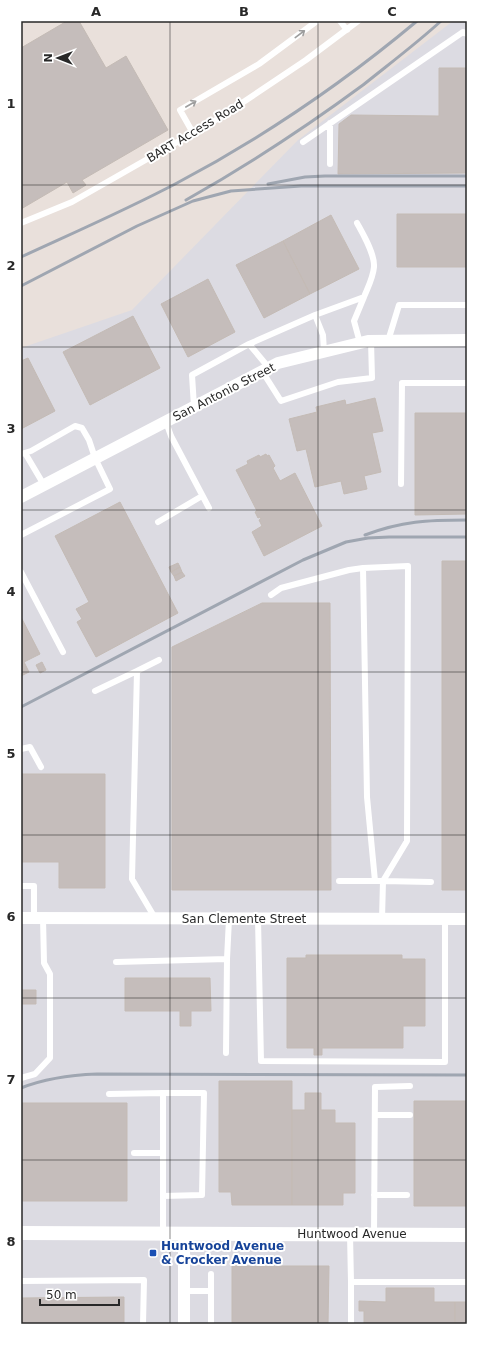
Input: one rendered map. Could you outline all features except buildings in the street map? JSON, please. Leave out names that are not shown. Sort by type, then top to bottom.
[{"type":"street","name":"San Antonio Street","points":[[21,497],[278,363],[366,342],[467,340]]},
{"type":"street","name":"San Clemente Street","points":[[21,918],[467,919]]},
{"type":"street","name":"Huntwood Avenue","points":[[21,1233],[467,1235]]},
{"type":"street","points":[[184,1234],[184,1324]]},
{"type":"lane","points":[[193,133],[180,110],[259,64],[317,21]]},
{"type":"lane","points":[[340,21],[346,30]]},
{"type":"lane","name":"BART Access Road","points":[[21,223],[72,202],[193,133],[262,90],[358,21]]},
{"type":"lane","points":[[303,142],[462,32],[467,34]]},
{"type":"lane","points":[[330,123],[330,164]]},
{"type":"lane","points":[[249,344],[266,370],[281,401],[338,382],[372,378],[366,342],[354,321],[371,280],[374,265],[368,242],[357,223]]},
{"type":"lane","points":[[194,407],[192,375],[249,344],[315,315],[364,297]]},
{"type":"lane","points":[[388,341],[399,305],[467,304]]},
{"type":"lane","points":[[315,315],[323,335],[324,352]]},
{"type":"lane","points":[[401,484],[402,383],[467,383]]},
{"type":"lane","points":[[166,422],[171,436],[209,508]]},
{"type":"lane","points":[[21,535],[110,488],[95,458],[89,440],[82,428],[75,426],[23,453],[44,485]]},
{"type":"lane","points":[[158,522],[202,496]]},
{"type":"lane","points":[[271,595],[281,588],[349,570],[408,566],[406,841],[383,881],[382,919]]},
{"type":"lane","points":[[363,568],[367,797],[375,881]]},
{"type":"lane","points":[[21,572],[64,652]]},
{"type":"lane","points":[[95,692],[159,660]]},
{"type":"lane","points":[[137,671],[132,879],[155,918]]},
{"type":"lane","points":[[21,749],[30,747],[41,767]]},
{"type":"lane","points":[[339,881],[431,882]]},
{"type":"lane","points":[[21,886],[34,886],[44,963],[50,974],[50,1058],[34,1074],[21,1078]]},
{"type":"lane","points":[[226,1052],[229,919]]},
{"type":"lane","points":[[258,919],[261,1061],[437,1062],[445,1062],[445,919]]},
{"type":"lane","points":[[116,962],[227,959]]},
{"type":"lane","points":[[374,1234],[376,1087],[410,1086]]},
{"type":"lane","points":[[162,1234],[163,1093]]},
{"type":"lane","points":[[109,1094],[204,1093],[202,1195],[163,1196]]},
{"type":"lane","points":[[375,1115],[410,1115]]},
{"type":"lane","points":[[134,1153],[163,1153]]},
{"type":"lane","points":[[374,1195],[406,1195]]},
{"type":"lane","points":[[350,1234],[351,1324]]},
{"type":"lane","points":[[211,1274],[211,1324]]},
{"type":"lane","points":[[21,1281],[144,1280],[143,1324]]},
{"type":"lane","points":[[351,1282],[467,1282]]},
{"type":"lane","points":[[184,1291],[211,1291]]},
{"type":"shaded area","points":[[453,21],[467,21],[467,1324],[21,1324],[21,348],[132,310],[298,140]]},
{"type":"railway","points":[[21,257],[158,193],[209,166],[271,128],[331,88],[417,21]]},
{"type":"railway","points":[[186,200],[254,159],[320,116],[363,85],[441,21]]},
{"type":"railway","points":[[268,184],[305,177],[325,176],[467,176]]},
{"type":"railway","points":[[21,286],[137,226],[193,201],[231,191],[301,186],[467,186]]},
{"type":"railway","points":[[365,535],[378,530],[415,522],[467,520]]},
{"type":"railway","points":[[21,707],[303,560],[346,542],[368,538],[389,537],[467,537]]},
{"type":"railway","points":[[21,1088],[59,1078],[97,1074],[467,1075]]},
{"type":"place","name":"Huntwood Avenue & Crocker Avenue","points":[[153,1253]]}]
